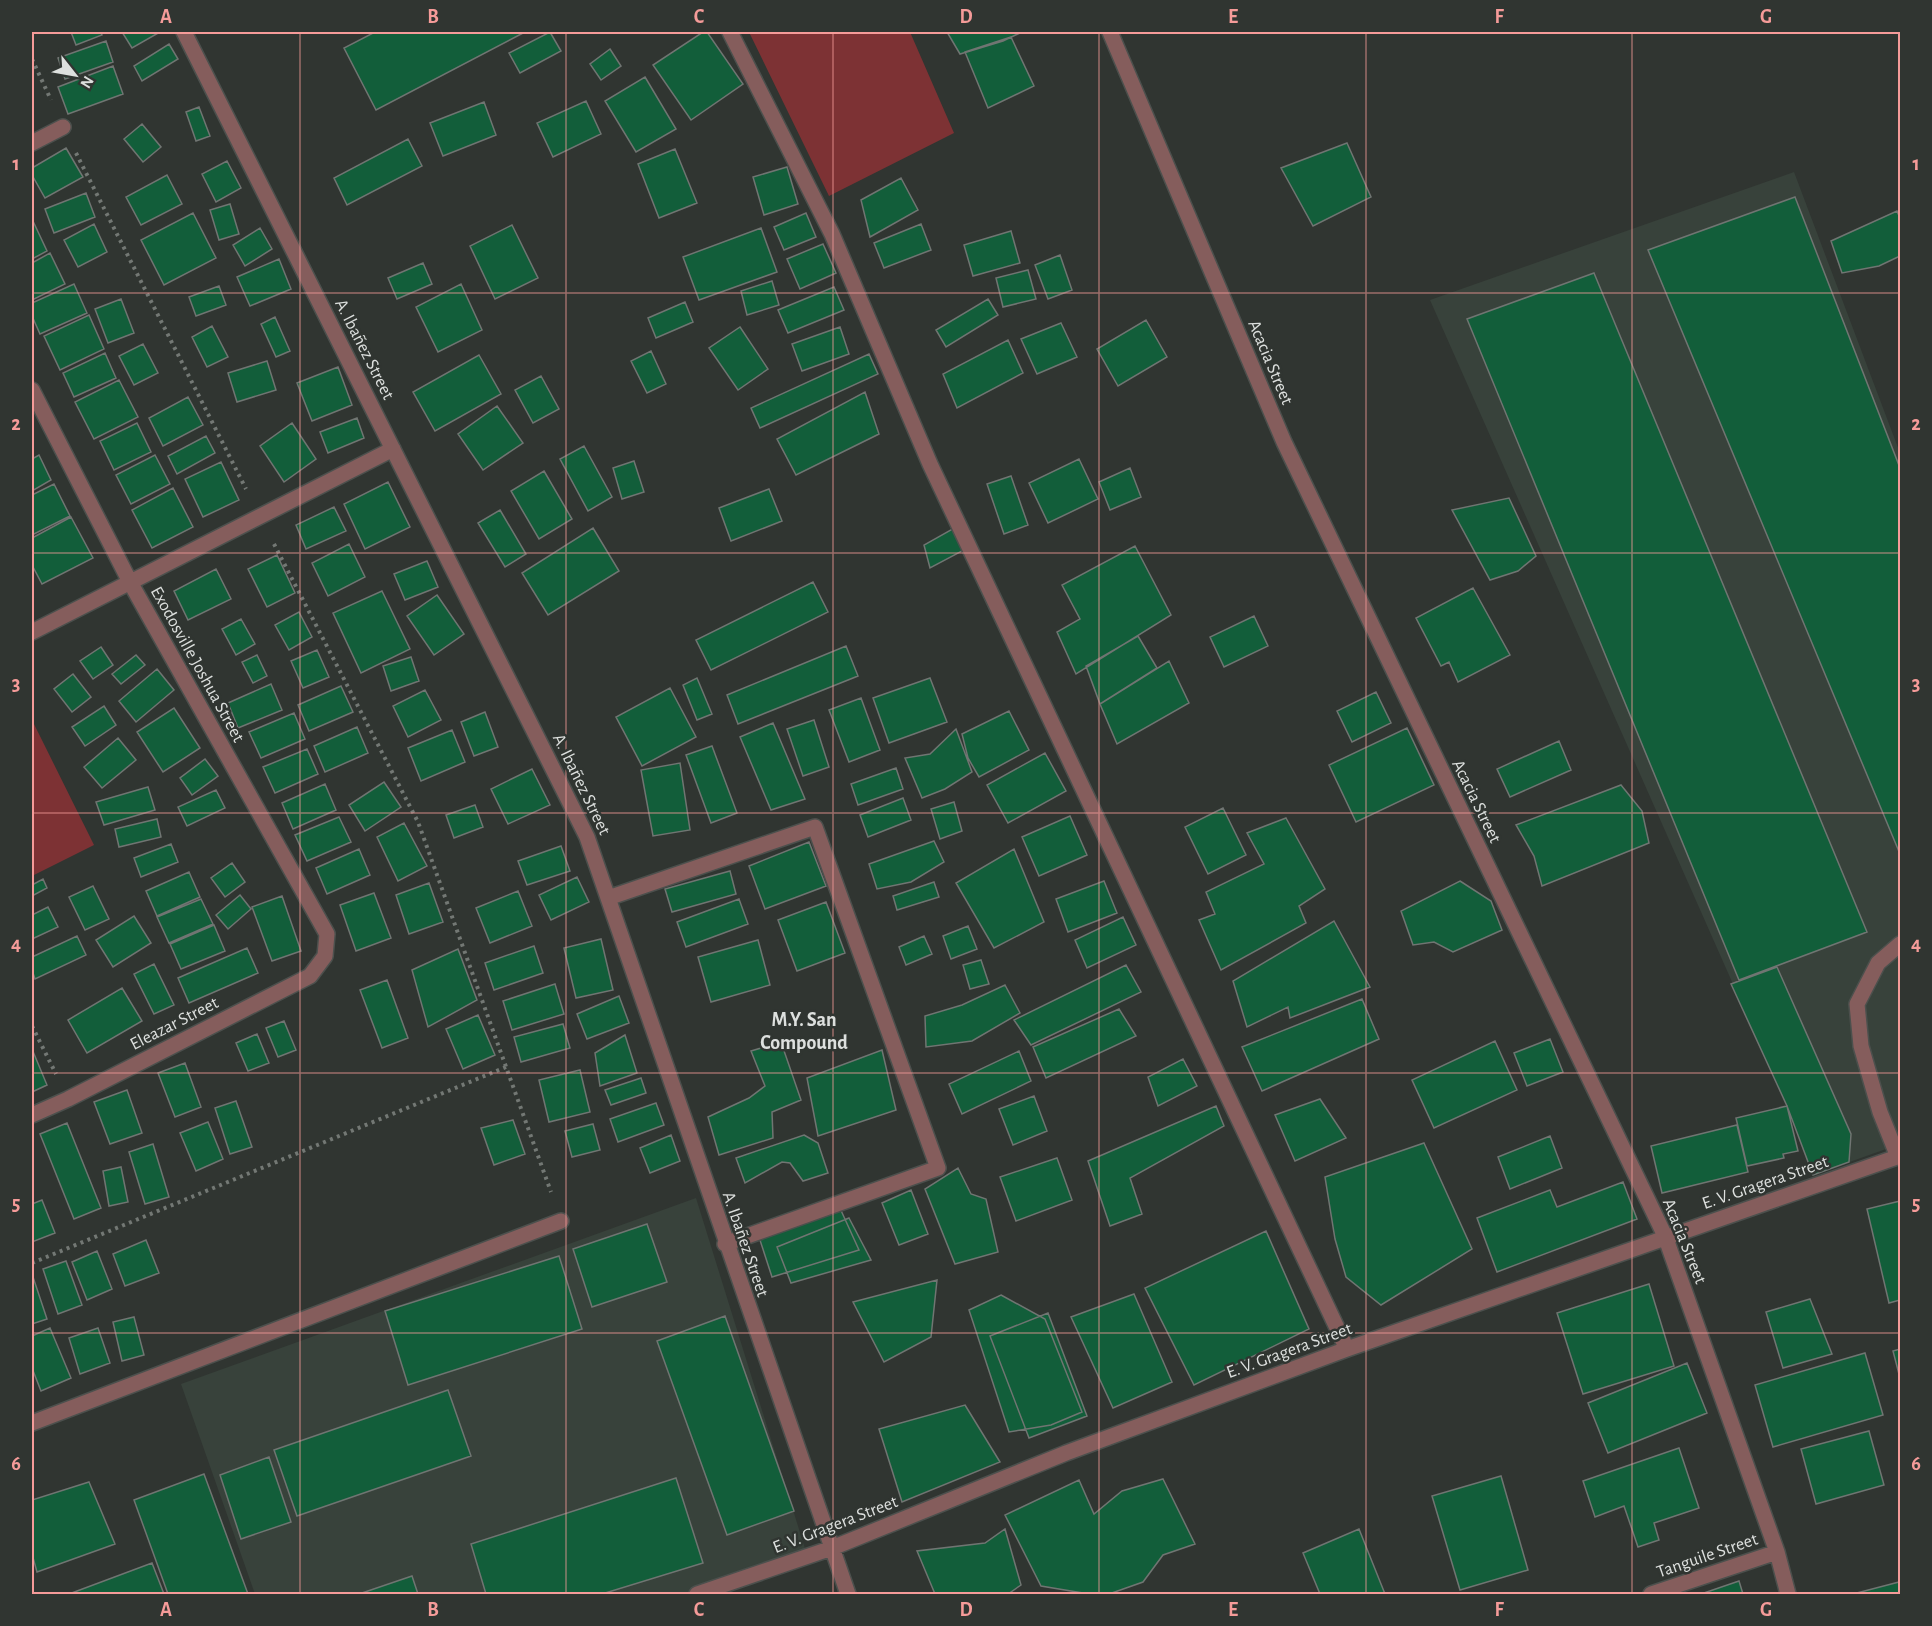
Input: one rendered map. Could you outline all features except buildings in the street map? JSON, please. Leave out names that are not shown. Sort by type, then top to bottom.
[{"type":"street","name":"A. Ibañez Street","points":[[184,32],[588,837],[725,1244],[848,1594]]},
{"type":"street","points":[[730,32],[832,234],[930,464],[1347,1349]]},
{"type":"street","name":"Acacia Street","points":[[1110,32],[1284,442],[1665,1236],[1777,1552],[1788,1594]]},
{"type":"street","points":[[32,143],[63,127]]},
{"type":"street","name":"Exodosville Joshua Street","points":[[32,390],[129,582],[327,933],[325,956]]},
{"type":"street","points":[[32,632],[393,449]]},
{"type":"street","points":[[608,898],[815,827],[938,1168],[725,1244]]},
{"type":"street","points":[[1899,1157],[1880,1113],[1861,1046],[1857,1004],[1878,963],[1900,944]]},
{"type":"street","name":"Eleazar Street","points":[[32,1115],[310,976],[325,956]]},
{"type":"street","name":"E. V. Gragera Street","points":[[697,1594],[832,1548],[1066,1453],[1347,1349],[1665,1236],[1899,1157]]},
{"type":"street","points":[[32,1423],[561,1221]]},
{"type":"street","name":"Tanguile Street","points":[[1651,1594],[1777,1552]]},
{"type":"path","points":[[32,59],[63,127],[259,516],[418,822],[561,1221]]},
{"type":"path","points":[[32,1026],[68,1099]]},
{"type":"path","points":[[32,1263],[507,1067]]},
{"type":"shaded area","points":[[749,32],[910,32],[954,133],[829,196]]},
{"type":"shaded area","points":[[1794,172],[1900,453],[1900,1144],[1813,1175],[1787,1106],[1430,300]]},
{"type":"shaded area","points":[[32,720],[94,845],[32,876]]},
{"type":"shaded area","points":[[696,1198],[807,1555],[690,1594],[255,1594],[181,1384]]},
{"type":"district","name":"M.Y. San Compound","points":[[804,1030]]}]
